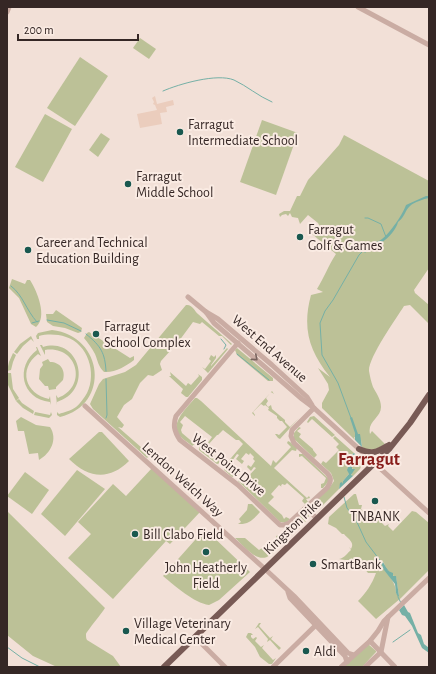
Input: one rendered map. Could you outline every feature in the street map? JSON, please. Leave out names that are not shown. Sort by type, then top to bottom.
[{"type":"main road","name":"Kingston Pike","points":[[164,667],[375,463],[396,441],[429,395]]},
{"type":"main road","points":[[359,448],[370,453],[374,453],[396,441]]},
{"type":"street","points":[[7,12],[10,7]]},
{"type":"street","points":[[358,7],[429,45]]},
{"type":"street","name":"West End Avenue","points":[[188,297],[206,312],[218,319],[272,365],[307,397],[314,408]]},
{"type":"street","name":"West End Avenue","points":[[206,312],[214,323],[314,408],[429,513]]},
{"type":"street","name":"West Point Drive","points":[[238,343],[176,416],[174,426],[175,432],[180,440],[238,485],[280,525],[289,523],[306,508]]},
{"type":"street","name":"Lendon Welch Way","points":[[85,406],[265,569],[317,624]]},
{"type":"street","points":[[314,408],[295,426],[292,430],[291,436],[294,443],[331,478],[327,488],[306,508],[317,519]]},
{"type":"street","points":[[341,667],[370,641],[388,616],[429,578]]},
{"type":"street","points":[[365,667],[380,652],[388,616]]},
{"type":"street","points":[[317,624],[348,653],[354,655]]},
{"type":"street","points":[[317,624],[346,656],[347,662]]},
{"type":"street","points":[[273,667],[317,624]]},
{"type":"street","points":[[195,637],[225,667]]},
{"type":"street","points":[[370,641],[395,667]]},
{"type":"green space","points":[[140,38],[156,49],[149,59],[133,48]]},
{"type":"green space","points":[[80,57],[108,76],[75,126],[47,108]]},
{"type":"green space","points":[[45,114],[72,129],[43,182],[15,167]]},
{"type":"green space","points":[[262,120],[298,133],[276,195],[240,182]]},
{"type":"green space","points":[[101,133],[110,139],[98,157],[89,150]]},
{"type":"green space","points":[[344,135],[429,181],[429,268],[414,290],[415,293],[429,305],[429,324],[410,305],[404,306],[383,338],[373,357],[369,371],[372,385],[381,407],[379,414],[370,426],[370,434],[372,431],[385,444],[371,450],[362,447],[361,440],[354,437],[355,440],[322,408],[322,403],[329,390],[328,384],[318,368],[330,377],[317,358],[309,339],[307,318],[311,295],[323,292],[317,289],[336,254],[312,234],[318,233],[320,227],[318,223],[308,215],[300,224],[298,218],[292,217],[290,213],[288,216],[286,214],[280,217],[279,214],[284,211],[290,211],[297,196],[300,196],[308,180],[339,145]]},
{"type":"green space","points":[[216,137],[217,145],[205,147],[205,143],[201,144],[200,138]]},
{"type":"green space","points":[[12,279],[25,284],[27,280],[30,280],[33,285],[38,297],[41,311],[41,317],[36,327],[31,324],[19,298],[9,288]]},
{"type":"green space","points":[[186,305],[191,306],[232,344],[231,345],[222,336],[219,336],[202,322],[200,324],[193,322],[179,341],[161,361],[160,364],[162,370],[153,376],[148,375],[140,383],[132,399],[124,405],[117,417],[124,425],[122,428],[118,427],[150,455],[147,458],[93,409],[90,404],[99,384],[103,379],[125,372],[136,365]]},
{"type":"green space","points":[[56,310],[82,328],[81,332],[78,333],[65,328],[53,326],[47,322],[46,314],[53,314]]},
{"type":"green space","points":[[52,330],[69,335],[82,344],[91,357],[95,371],[94,386],[88,399],[76,410],[60,417],[57,415],[57,412],[59,414],[74,408],[86,395],[90,385],[91,368],[85,353],[74,341],[63,336],[52,335],[39,336],[39,339],[37,339],[36,336],[38,333]]},
{"type":"green space","points":[[89,332],[130,358],[134,356],[134,360],[124,367],[104,372],[99,366],[94,352],[84,338]]},
{"type":"green space","points":[[31,336],[34,342],[31,339],[17,354],[14,352],[20,344]]},
{"type":"green space","points":[[40,345],[43,347],[55,346],[66,349],[73,356],[78,366],[79,376],[76,387],[69,396],[57,402],[57,405],[56,395],[58,398],[67,393],[73,385],[76,377],[75,368],[72,360],[65,354],[56,350],[45,350],[45,355]]},
{"type":"green space","points":[[36,347],[41,356],[38,354],[32,360],[26,374],[27,380],[34,392],[49,399],[50,396],[51,405],[50,402],[40,400],[33,395],[27,388],[24,381],[26,364],[37,350]]},
{"type":"green space","points":[[227,348],[228,349],[208,373],[202,367],[205,369],[211,361],[209,359],[211,355],[214,357],[216,355],[216,358],[211,366]]},
{"type":"green space","points":[[237,348],[273,378],[273,381],[268,381],[237,355],[235,350]]},
{"type":"green space","points":[[13,353],[16,355],[11,370],[7,371],[9,362]]},
{"type":"green space","points":[[48,359],[50,362],[57,363],[64,373],[63,380],[56,387],[56,389],[49,390],[48,386],[45,386],[39,379],[40,369],[43,365],[42,362]]},
{"type":"green space","points":[[170,372],[186,386],[188,383],[191,385],[199,376],[198,374],[202,377],[202,380],[188,397],[186,397],[181,393],[183,389],[169,376],[171,376]]},
{"type":"green space","points":[[7,373],[11,373],[13,389],[19,398],[16,401],[8,385]]},
{"type":"green space","points":[[270,393],[266,398],[268,401],[266,404],[268,407],[271,405],[272,409],[285,420],[290,427],[299,418],[280,439],[275,434],[279,435],[287,427],[277,418],[277,416],[268,410],[269,408],[261,404],[253,412],[255,416],[252,413]]},
{"type":"green space","points":[[195,398],[201,401],[271,466],[273,460],[276,463],[291,447],[287,443],[288,441],[297,448],[296,451],[292,450],[274,468],[307,498],[309,496],[310,498],[306,499],[308,502],[305,504],[302,501],[304,498],[287,483],[285,485],[282,484],[282,487],[279,485],[271,494],[274,497],[268,503],[282,515],[284,519],[286,517],[290,519],[286,523],[280,522],[238,481],[238,479],[242,475],[240,478],[244,481],[256,468],[254,467],[251,471],[247,467],[248,465],[251,467],[255,461],[253,459],[254,457],[250,453],[249,455],[246,453],[241,459],[244,461],[242,464],[236,459],[239,455],[237,454],[227,468],[234,474],[236,472],[237,473],[234,476],[232,477],[224,470],[225,465],[243,444],[239,440],[236,440],[223,430],[217,435],[208,445],[207,450],[221,460],[224,459],[217,464],[199,450],[200,446],[204,448],[212,437],[185,416],[180,422],[183,425],[181,430],[182,433],[195,444],[192,446],[180,436],[177,431],[178,421],[180,416]]},
{"type":"green space","points":[[19,399],[22,403],[34,411],[33,414],[23,408],[16,401]]},
{"type":"green space","points":[[35,412],[50,415],[51,412],[52,415],[49,418],[34,415]]},
{"type":"green space","points":[[314,416],[335,435],[332,437],[312,419],[308,423],[307,422],[310,417]]},
{"type":"green space","points":[[21,417],[36,425],[50,427],[53,436],[52,445],[47,454],[39,460],[38,453],[29,454],[24,431],[18,431],[16,421]]},
{"type":"green space","points":[[299,427],[301,428],[297,431],[301,434],[299,437],[313,449],[317,455],[314,458],[294,439],[294,433]]},
{"type":"green space","points":[[99,432],[102,432],[129,461],[114,472],[99,475],[84,470],[69,459]]},
{"type":"green space","points":[[335,436],[354,453],[351,455],[349,474],[343,481],[343,484],[340,485],[339,489],[321,507],[314,509],[312,505],[334,481],[331,473],[321,464],[323,461],[326,463],[339,450],[336,447],[339,444],[333,438]]},
{"type":"green space","points":[[299,454],[303,454],[328,478],[328,482],[323,488],[321,488],[321,484],[324,483],[326,478],[302,456],[299,457]]},
{"type":"green space","points":[[359,458],[362,464],[360,469],[353,476],[351,476],[353,469],[351,468],[354,462]]},
{"type":"green space","name":"Bill Clabo Field","points":[[152,468],[200,512],[170,544],[166,541],[113,599],[68,558],[91,534],[78,522],[113,484],[126,496]]},
{"type":"green space","points":[[77,470],[105,489],[65,536],[41,514]]},
{"type":"green space","points":[[25,472],[49,490],[32,514],[7,496]]},
{"type":"green space","points":[[354,494],[356,494],[359,505],[362,505],[361,509],[375,523],[379,520],[385,526],[389,524],[388,526],[393,531],[412,511],[416,512],[429,523],[429,570],[401,598],[376,619],[358,601],[373,581],[376,573],[368,573],[364,568],[360,570],[354,563],[339,559],[344,557],[351,550],[349,547],[351,549],[352,544],[344,534],[328,524],[329,517]],"holes":[[[383,562],[388,571],[396,577],[399,596],[396,593],[392,579],[382,567]]]},
{"type":"green space","points":[[248,504],[252,504],[260,512],[248,522],[238,524],[241,522],[239,519],[247,510]]},
{"type":"green space","points":[[7,511],[105,608],[87,632],[86,638],[113,656],[121,667],[57,667],[33,656],[7,635]]},
{"type":"green space","points":[[307,513],[309,516],[306,521],[270,555],[265,557],[261,558],[251,553],[235,538],[245,538],[259,550],[262,548],[266,550],[277,539],[276,536],[280,535],[303,514]]},
{"type":"green space","name":"John Heatherly Field","points":[[203,531],[207,531],[250,572],[219,600],[209,605],[203,604],[191,598],[163,576]]},
{"type":"green space","points":[[259,623],[261,623],[259,626],[270,638],[273,636],[271,639],[281,648],[279,650],[270,640],[267,642],[268,639],[258,627],[255,629]]},
{"type":"green space","points":[[248,633],[253,635],[251,635],[251,637],[253,639],[256,637],[257,638],[255,641],[261,647],[264,645],[262,648],[273,660],[276,658],[272,664],[269,664],[260,657],[255,647],[246,637]]},
{"type":"green space","points":[[368,644],[376,652],[362,667],[343,667]]},
{"type":"shaded area","points":[[155,96],[157,104],[173,100],[174,105],[166,107],[167,112],[160,113],[162,124],[140,128],[137,114],[157,110],[153,104],[154,102],[152,98]]},
{"type":"water","points":[[429,196],[429,198],[416,202],[408,208],[387,238],[365,253],[363,250],[365,247],[380,241],[389,232],[406,205]]},
{"type":"water","points":[[352,417],[358,434],[360,434],[362,447],[355,440],[355,433],[350,418]]},
{"type":"water","points":[[354,453],[359,458],[352,466],[352,469],[355,469],[351,475],[353,476],[339,489],[340,483],[342,482],[343,484],[343,481],[349,474],[347,470],[352,459],[351,455]]},
{"type":"water","points":[[383,562],[388,571],[393,573],[393,576],[396,576],[398,597],[395,584],[384,570],[381,563]]},
{"type":"water","points":[[404,605],[410,613],[424,644],[429,648],[429,653],[422,648],[412,626],[399,610]]},
{"type":"waterway","points":[[163,91],[178,85],[198,80],[227,78],[239,82],[272,102]]},
{"type":"waterway","points":[[365,218],[381,224],[386,237]]},
{"type":"waterway","points":[[351,418],[338,383],[322,355],[320,323],[325,311],[359,255],[363,251]]},
{"type":"waterway","points":[[11,286],[19,294],[37,322]]},
{"type":"waterway","points":[[47,320],[64,323],[81,331]]},
{"type":"waterway","points":[[32,323],[39,321]]},
{"type":"waterway","points":[[86,334],[99,346],[105,359],[106,371]]},
{"type":"waterway","points":[[221,339],[226,345],[224,349]]},
{"type":"waterway","points":[[237,354],[269,380]]},
{"type":"waterway","points":[[106,379],[106,418]]},
{"type":"waterway","points":[[344,497],[347,508],[356,520],[366,542],[382,563]]},
{"type":"waterway","points":[[281,535],[284,538]]},
{"type":"waterway","points":[[385,567],[389,572]]},
{"type":"waterway","points":[[398,597],[401,603]]},
{"type":"waterway","points":[[393,642],[410,630]]},
{"type":"waterway","points":[[7,647],[22,658],[40,667]]},
{"type":"place","name":"Farragut Intermediate School","points":[[180,132]]},
{"type":"place","name":"Farragut Middle School","points":[[128,184]]},
{"type":"place","name":"Farragut Golf & Games","points":[[300,237]]},
{"type":"place","name":"Career and Technical Education Building","points":[[28,250]]},
{"type":"place","name":"Farragut School Complex","points":[[96,334]]},
{"type":"place","name":"TNBANK","points":[[375,501]]},
{"type":"place","name":"Bill Clabo Field","points":[[135,534]]},
{"type":"place","name":"John Heatherly Field","points":[[206,552]]},
{"type":"place","name":"SmartBank","points":[[313,564]]},
{"type":"place","name":"Village Veterinary Medical Center","points":[[126,631]]},
{"type":"place","name":"Aldi","points":[[306,651]]},
{"type":"district","name":"Farragut","points":[[369,459]]}]
